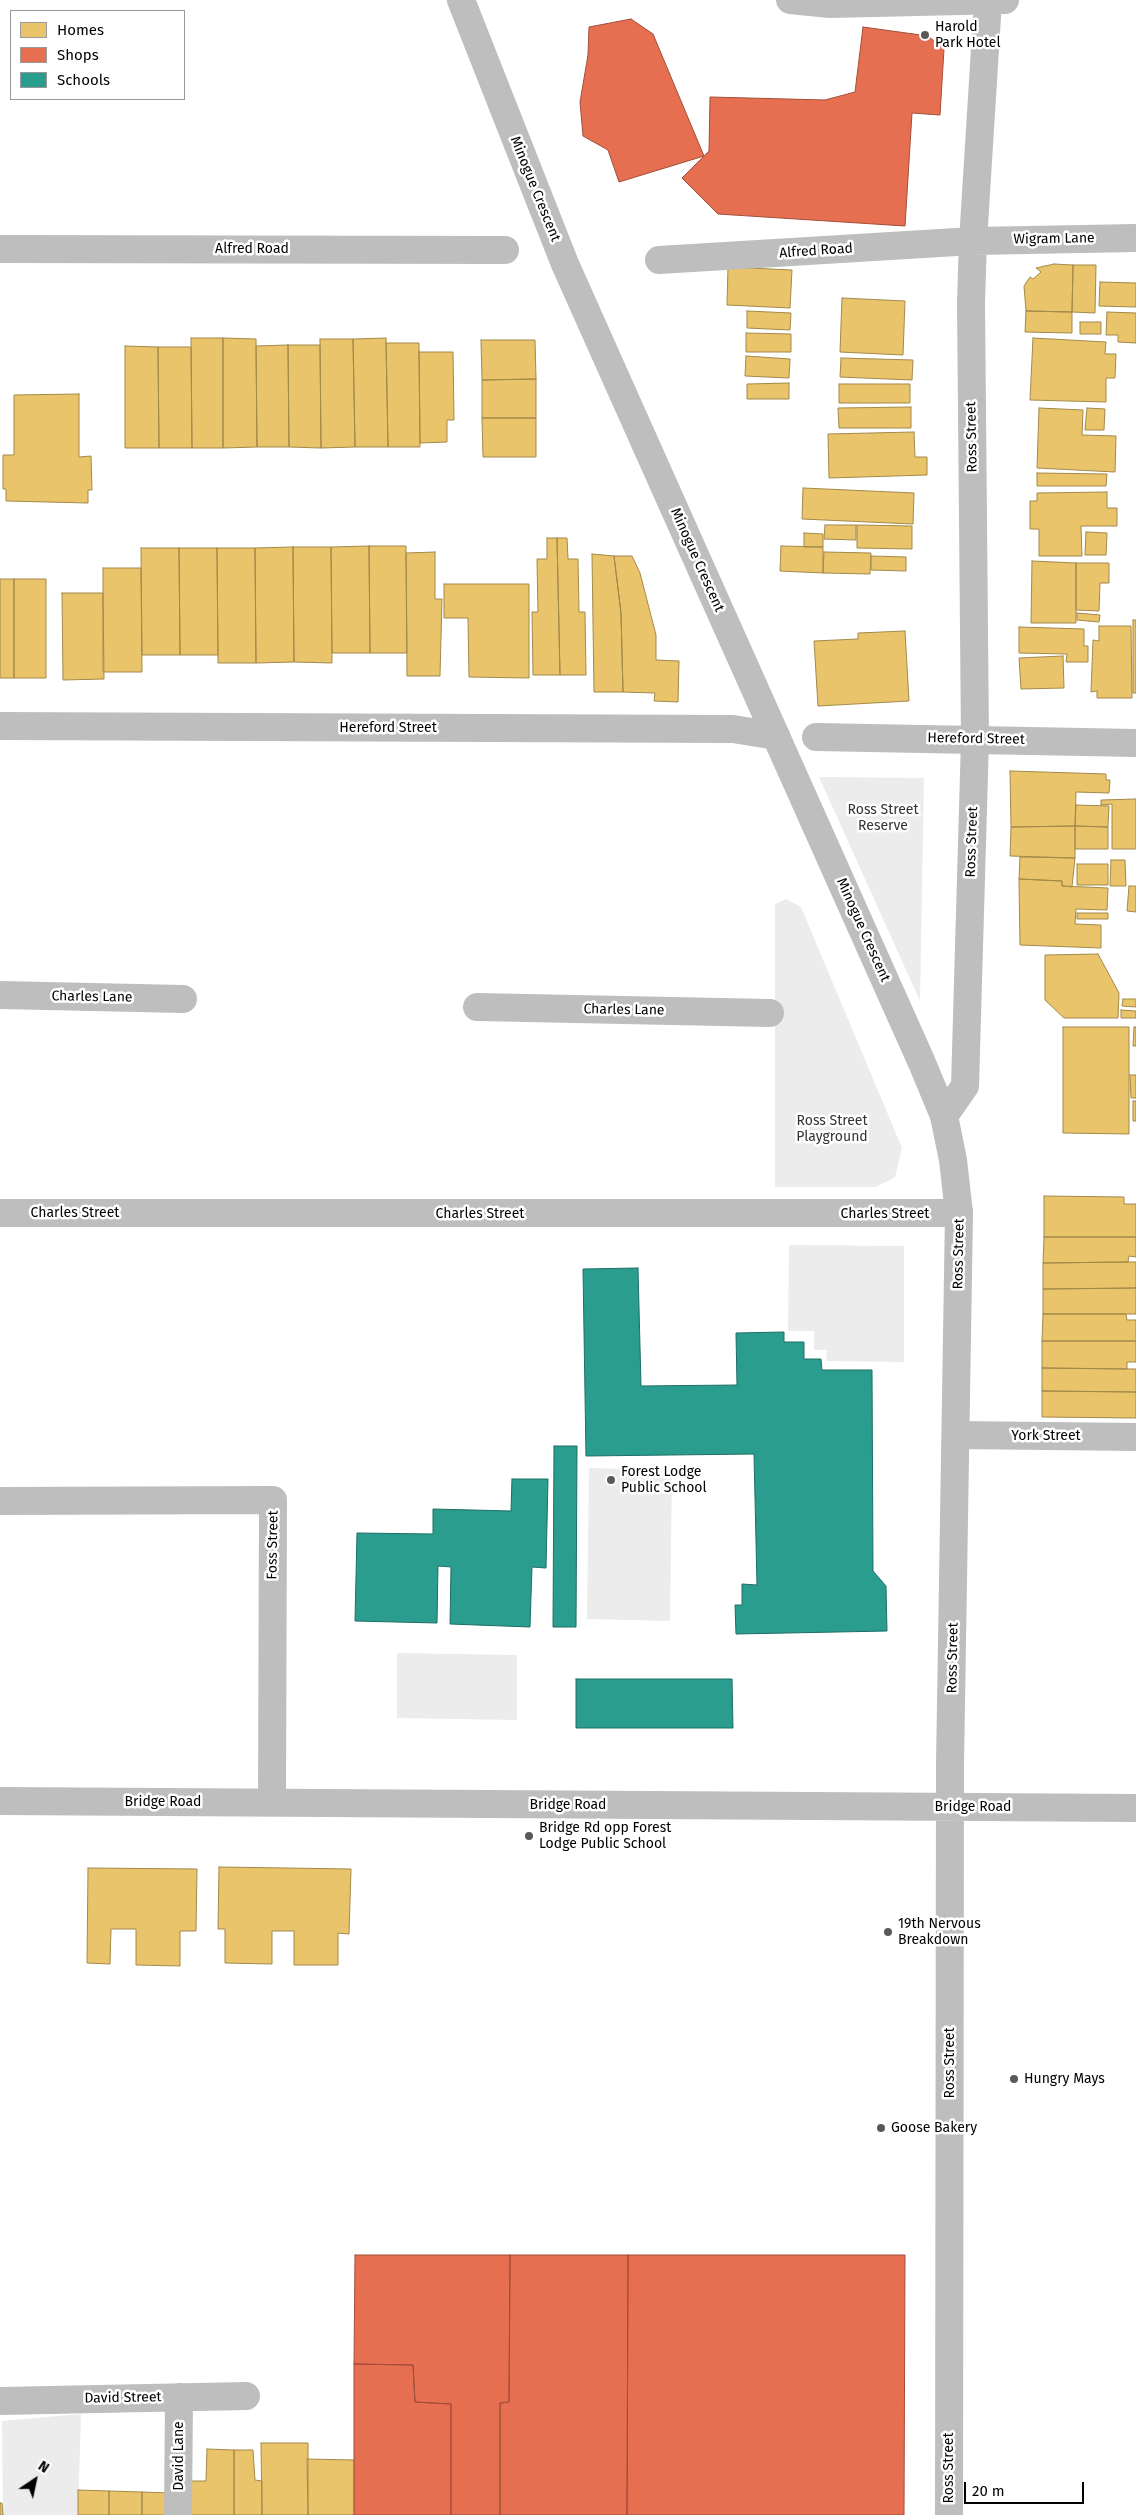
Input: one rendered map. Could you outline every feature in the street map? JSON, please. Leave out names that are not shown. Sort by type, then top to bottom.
[{"type":"street","name":"Minogue Crescent","points":[[461,0],[565,264],[893,995],[944,1116]]},
{"type":"street","points":[[790,0],[830,4],[996,0]]},
{"type":"street","name":"Ross Street","points":[[949,2515],[950,1807],[959,1213],[944,1116],[965,1086],[975,739],[971,302],[973,241],[996,0]]},
{"type":"street","name":"Wigram Lane","points":[[973,241],[1136,238]]},
{"type":"street","name":"Alfred Road","points":[[659,260],[973,241]]},
{"type":"street","name":"Alfred Road","points":[[0,249],[505,250]]},
{"type":"street","name":"Hereford Street","points":[[0,726],[733,729],[776,736]]},
{"type":"street","name":"Hereford Street","points":[[816,737],[1136,743]]},
{"type":"street","name":"Charles Lane","points":[[0,995],[183,999]]},
{"type":"street","name":"Charles Lane","points":[[477,1007],[770,1013]]},
{"type":"street","name":"Charles Street","points":[[0,1213],[959,1213]]},
{"type":"street","name":"York Street","points":[[956,1435],[1136,1437]]},
{"type":"street","name":"Foss Street","points":[[0,1501],[273,1500],[272,1802]]},
{"type":"street","name":"Bridge Road","points":[[0,1801],[1136,1808]]},
{"type":"street","name":"David Street","points":[[0,2401],[246,2396]]},
{"type":"street","name":"David Lane","points":[[178,2397],[178,2515]]},
{"type":"green space","name":"Ross Street Reserve","points":[[819,777],[924,778],[920,1001]]},
{"type":"green space","name":"Ross Street Playground","points":[[786,899],[801,907],[902,1148],[895,1177],[876,1187],[775,1187],[775,904]]},
{"type":"green space","points":[[789,1245],[904,1246],[904,1362],[826,1361],[827,1350],[814,1350],[814,1331],[788,1331]]},
{"type":"green space","points":[[589,1468],[672,1470],[670,1621],[587,1619]]},
{"type":"green space","points":[[397,1653],[517,1655],[517,1720],[397,1718]]},
{"type":"green space","points":[[81,2414],[78,2515],[3,2515],[2,2421]]},
{"type":"building: Homes","points":[[1054,264],[1073,265],[1072,312],[1026,311],[1024,286],[1030,277],[1033,279],[1041,272],[1036,268]]},
{"type":"building: Homes","points":[[1073,265],[1096,265],[1095,313],[1072,312]]},
{"type":"building: Homes","points":[[728,267],[792,270],[790,308],[727,305]]},
{"type":"building: Homes","points":[[1100,282],[1136,283],[1136,307],[1099,306]]},
{"type":"building: Homes","points":[[842,298],[905,301],[903,355],[840,352]]},
{"type":"building: Homes","points":[[747,311],[791,313],[790,330],[747,328]]},
{"type":"building: Homes","points":[[1026,311],[1072,312],[1072,333],[1025,332]]},
{"type":"building: Homes","points":[[1107,312],[1136,313],[1136,343],[1118,342],[1118,335],[1106,335]]},
{"type":"building: Homes","points":[[1080,322],[1101,322],[1101,334],[1080,334]]},
{"type":"building: Homes","points":[[746,333],[791,334],[791,352],[746,352]]},
{"type":"building: Homes","points":[[191,338],[223,338],[223,448],[192,448]]},
{"type":"building: Homes","points":[[223,338],[256,339],[257,447],[223,448]]},
{"type":"building: Homes","points":[[386,338],[388,447],[355,447],[353,339]]},
{"type":"building: Homes","points":[[1033,338],[1106,342],[1105,354],[1116,354],[1115,378],[1106,378],[1106,402],[1030,400]]},
{"type":"building: Homes","points":[[320,339],[353,339],[355,447],[321,448]]},
{"type":"building: Homes","points":[[481,340],[535,340],[536,379],[482,380]]},
{"type":"building: Homes","points":[[386,343],[419,343],[420,447],[388,447]]},
{"type":"building: Homes","points":[[288,345],[320,345],[321,448],[289,447]]},
{"type":"building: Homes","points":[[288,345],[289,447],[257,447],[256,346]]},
{"type":"building: Homes","points":[[125,346],[158,347],[159,448],[125,448]]},
{"type":"building: Homes","points":[[158,347],[191,347],[192,448],[159,448]]},
{"type":"building: Homes","points":[[419,352],[453,352],[454,420],[447,420],[447,442],[420,443]]},
{"type":"building: Homes","points":[[746,356],[790,359],[789,378],[745,376]]},
{"type":"building: Homes","points":[[841,358],[913,360],[912,380],[840,377]]},
{"type":"building: Homes","points":[[536,379],[536,418],[482,418],[482,380]]},
{"type":"building: Homes","points":[[789,383],[789,399],[747,399],[747,384]]},
{"type":"building: Homes","points":[[839,384],[910,384],[910,403],[839,403]]},
{"type":"building: Homes","points":[[79,394],[79,457],[91,456],[92,490],[88,490],[88,503],[6,501],[6,489],[3,489],[3,455],[14,455],[14,395]]},
{"type":"building: Homes","points":[[911,407],[911,428],[839,428],[838,408]]},
{"type":"building: Homes","points":[[1039,408],[1083,410],[1082,435],[1116,436],[1115,472],[1037,468]]},
{"type":"building: Homes","points":[[1087,408],[1105,409],[1104,430],[1085,430]]},
{"type":"building: Homes","points":[[482,418],[536,418],[536,457],[483,457]]},
{"type":"building: Homes","points":[[914,432],[915,457],[927,457],[927,475],[829,478],[828,434]]},
{"type":"building: Homes","points":[[1037,473],[1107,474],[1106,486],[1037,486]]},
{"type":"building: Homes","points":[[803,488],[914,493],[913,524],[802,519]]},
{"type":"building: Homes","points":[[1107,492],[1107,508],[1117,508],[1117,526],[1081,526],[1082,556],[1039,556],[1039,529],[1030,529],[1030,501],[1037,501],[1037,493]]},
{"type":"building: Homes","points":[[825,525],[856,525],[856,540],[824,539]]},
{"type":"building: Homes","points":[[857,525],[912,526],[912,549],[857,548]]},
{"type":"building: Homes","points":[[1086,532],[1107,533],[1106,555],[1085,555]]},
{"type":"building: Homes","points":[[804,533],[823,534],[823,547],[804,547]]},
{"type":"building: Homes","points":[[547,538],[557,538],[560,675],[533,675],[532,612],[538,612],[537,559],[547,559]]},
{"type":"building: Homes","points":[[557,538],[567,538],[568,559],[578,559],[579,612],[585,612],[586,675],[560,675]]},
{"type":"building: Homes","points":[[369,546],[406,546],[407,653],[370,653]]},
{"type":"building: Homes","points":[[369,546],[370,653],[332,653],[331,547]]},
{"type":"building: Homes","points":[[781,546],[823,547],[823,573],[780,571]]},
{"type":"building: Homes","points":[[293,547],[331,547],[332,663],[294,662]]},
{"type":"building: Homes","points":[[293,547],[294,662],[256,663],[255,548]]},
{"type":"building: Homes","points":[[141,548],[179,548],[180,655],[142,655]]},
{"type":"building: Homes","points":[[179,548],[217,548],[218,655],[180,655]]},
{"type":"building: Homes","points":[[217,548],[255,548],[256,663],[218,663]]},
{"type":"building: Homes","points":[[435,552],[435,599],[442,599],[440,676],[407,676],[406,553]]},
{"type":"building: Homes","points":[[824,552],[871,553],[870,574],[823,573]]},
{"type":"building: Homes","points":[[592,554],[614,556],[621,613],[623,692],[594,692]]},
{"type":"building: Homes","points":[[614,556],[632,556],[640,573],[656,635],[656,660],[679,661],[678,702],[654,701],[655,693],[623,692],[621,613]]},
{"type":"building: Homes","points":[[871,556],[906,557],[906,571],[871,570]]},
{"type":"building: Homes","points":[[1032,561],[1076,563],[1076,623],[1031,623]]},
{"type":"building: Homes","points":[[1076,563],[1109,563],[1109,583],[1100,583],[1099,611],[1076,610]]},
{"type":"building: Homes","points":[[103,568],[141,568],[142,672],[103,672]]},
{"type":"building: Homes","points":[[0,579],[14,579],[14,678],[0,678]]},
{"type":"building: Homes","points":[[14,579],[46,579],[46,678],[14,678]]},
{"type":"building: Homes","points":[[444,584],[529,584],[529,678],[469,677],[468,618],[444,618]]},
{"type":"building: Homes","points":[[62,593],[103,593],[104,679],[63,680]]},
{"type":"building: Homes","points":[[1077,613],[1100,615],[1099,622],[1077,620]]},
{"type":"building: Homes","points":[[1133,620],[1136,620],[1136,693],[1133,693]]},
{"type":"building: Homes","points":[[1099,626],[1131,626],[1132,698],[1097,698],[1097,691],[1091,692],[1093,640],[1099,641]]},
{"type":"building: Homes","points":[[1019,627],[1084,629],[1084,646],[1088,646],[1088,662],[1066,662],[1067,654],[1019,653]]},
{"type":"building: Homes","points":[[905,631],[909,701],[818,706],[814,641],[858,639],[858,633]]},
{"type":"building: Homes","points":[[1063,656],[1064,688],[1021,689],[1019,658]]},
{"type":"building: Homes","points":[[1010,771],[1106,774],[1106,780],[1110,780],[1109,793],[1076,792],[1075,826],[1011,827]]},
{"type":"building: Homes","points":[[1136,799],[1136,849],[1112,849],[1112,804],[1101,805],[1101,800]]},
{"type":"building: Homes","points":[[1076,805],[1109,806],[1108,827],[1075,826]]},
{"type":"building: Homes","points":[[1075,826],[1108,827],[1108,849],[1075,849]]},
{"type":"building: Homes","points":[[1075,826],[1075,858],[1010,856],[1011,827]]},
{"type":"building: Homes","points":[[1020,857],[1075,858],[1072,887],[1062,886],[1062,881],[1019,879]]},
{"type":"building: Homes","points":[[1111,860],[1125,860],[1126,886],[1110,886]]},
{"type":"building: Homes","points":[[1077,864],[1108,864],[1108,885],[1077,885]]},
{"type":"building: Homes","points":[[1019,879],[1062,881],[1062,886],[1108,888],[1107,910],[1076,909],[1075,924],[1101,925],[1101,948],[1020,945]]},
{"type":"building: Homes","points":[[1129,886],[1136,886],[1136,912],[1127,911]]},
{"type":"building: Homes","points":[[1077,913],[1108,913],[1108,919],[1077,919]]},
{"type":"building: Homes","points":[[1098,954],[1119,993],[1118,1018],[1064,1018],[1045,1000],[1045,955]]},
{"type":"building: Homes","points":[[1123,999],[1136,999],[1136,1007],[1122,1006]]},
{"type":"building: Homes","points":[[1121,1010],[1136,1011],[1136,1018],[1121,1018]]},
{"type":"building: Homes","points":[[1063,1027],[1129,1027],[1129,1134],[1063,1133]]},
{"type":"building: Homes","points":[[1134,1027],[1136,1027],[1136,1046],[1133,1046]]},
{"type":"building: Homes","points":[[1130,1075],[1136,1075],[1136,1098],[1131,1098]]},
{"type":"building: Homes","points":[[1133,1101],[1136,1101],[1136,1121],[1133,1121]]},
{"type":"building: Homes","points":[[1044,1196],[1124,1197],[1124,1204],[1136,1204],[1136,1237],[1044,1237]]},
{"type":"building: Homes","points":[[1044,1237],[1136,1237],[1136,1257],[1129,1256],[1128,1262],[1043,1263]]},
{"type":"building: Homes","points":[[1136,1262],[1136,1288],[1043,1289],[1043,1263]]},
{"type":"building: Homes","points":[[1136,1288],[1136,1314],[1043,1314],[1043,1289]]},
{"type":"building: Homes","points":[[1043,1314],[1126,1314],[1127,1320],[1136,1320],[1136,1341],[1042,1341]]},
{"type":"building: Homes","points":[[1042,1341],[1136,1341],[1136,1362],[1127,1362],[1127,1369],[1042,1368]]},
{"type":"building: Homes","points":[[1042,1368],[1136,1369],[1136,1392],[1042,1391]]},
{"type":"building: Homes","points":[[1042,1391],[1136,1392],[1136,1418],[1042,1417]]},
{"type":"building: Homes","points":[[219,1867],[351,1869],[349,1934],[338,1933],[338,1965],[294,1965],[294,1931],[272,1931],[272,1964],[225,1963],[225,1929],[218,1929]]},
{"type":"building: Homes","points":[[88,1868],[197,1869],[196,1931],[180,1931],[180,1966],[136,1965],[136,1929],[111,1929],[110,1964],[87,1963]]},
{"type":"building: Homes","points":[[261,2443],[308,2443],[308,2515],[262,2515]]},
{"type":"building: Homes","points":[[207,2449],[234,2450],[234,2515],[188,2515],[188,2481],[206,2481]]},
{"type":"building: Homes","points":[[234,2450],[253,2450],[255,2480],[262,2481],[262,2515],[234,2515]]},
{"type":"building: Homes","points":[[307,2459],[354,2460],[354,2515],[308,2515]]},
{"type":"building: Homes","points":[[78,2490],[109,2491],[109,2515],[78,2515]]},
{"type":"building: Homes","points":[[109,2491],[142,2492],[142,2515],[109,2515]]},
{"type":"building: Homes","points":[[142,2492],[170,2493],[170,2515],[142,2515]]},
{"type":"building: Homes","points":[[0,2503],[2,2503],[3,2515],[0,2515]]},
{"type":"building: Shops","points":[[631,19],[653,34],[704,156],[619,182],[608,150],[583,136],[580,102],[588,55],[589,27]]},
{"type":"building: Shops","points":[[863,27],[928,36],[944,49],[940,115],[912,113],[905,226],[718,214],[682,178],[709,151],[710,97],[825,100],[855,92]]},
{"type":"building: Shops","points":[[355,2255],[510,2255],[509,2402],[500,2403],[500,2515],[451,2515],[451,2404],[415,2402],[413,2365],[354,2364]]},
{"type":"building: Shops","points":[[510,2255],[628,2255],[627,2515],[500,2515],[500,2403],[509,2402]]},
{"type":"building: Shops","points":[[628,2255],[905,2255],[904,2515],[627,2515]]},
{"type":"building: Shops","points":[[354,2364],[413,2365],[415,2402],[451,2404],[451,2515],[354,2515]]},
{"type":"building: Schools","points":[[638,1268],[641,1386],[737,1385],[736,1333],[784,1332],[784,1342],[804,1342],[804,1359],[821,1359],[822,1370],[872,1370],[873,1571],[886,1586],[887,1631],[736,1634],[735,1605],[742,1605],[742,1584],[757,1585],[754,1454],[586,1456],[583,1269]]},
{"type":"building: Schools","points":[[554,1446],[577,1446],[576,1627],[553,1627]]},
{"type":"building: Schools","points":[[512,1479],[548,1479],[546,1568],[532,1567],[530,1627],[450,1624],[451,1567],[438,1566],[437,1623],[355,1621],[357,1533],[433,1534],[433,1509],[511,1511]]},
{"type":"building: Schools","points":[[576,1679],[732,1679],[733,1728],[576,1728]]},
{"type":"place","name":"Harold Park Hotel","points":[[925,35]]},
{"type":"place","name":"Forest Lodge Public School","points":[[611,1480]]},
{"type":"place","name":"Bridge Rd opp Forest Lodge Public School","points":[[529,1836]]},
{"type":"place","name":"19th Nervous Breakdown","points":[[888,1932]]},
{"type":"place","name":"Hungry Mays","points":[[1014,2079]]},
{"type":"place","name":"Goose Bakery","points":[[881,2128]]}]
